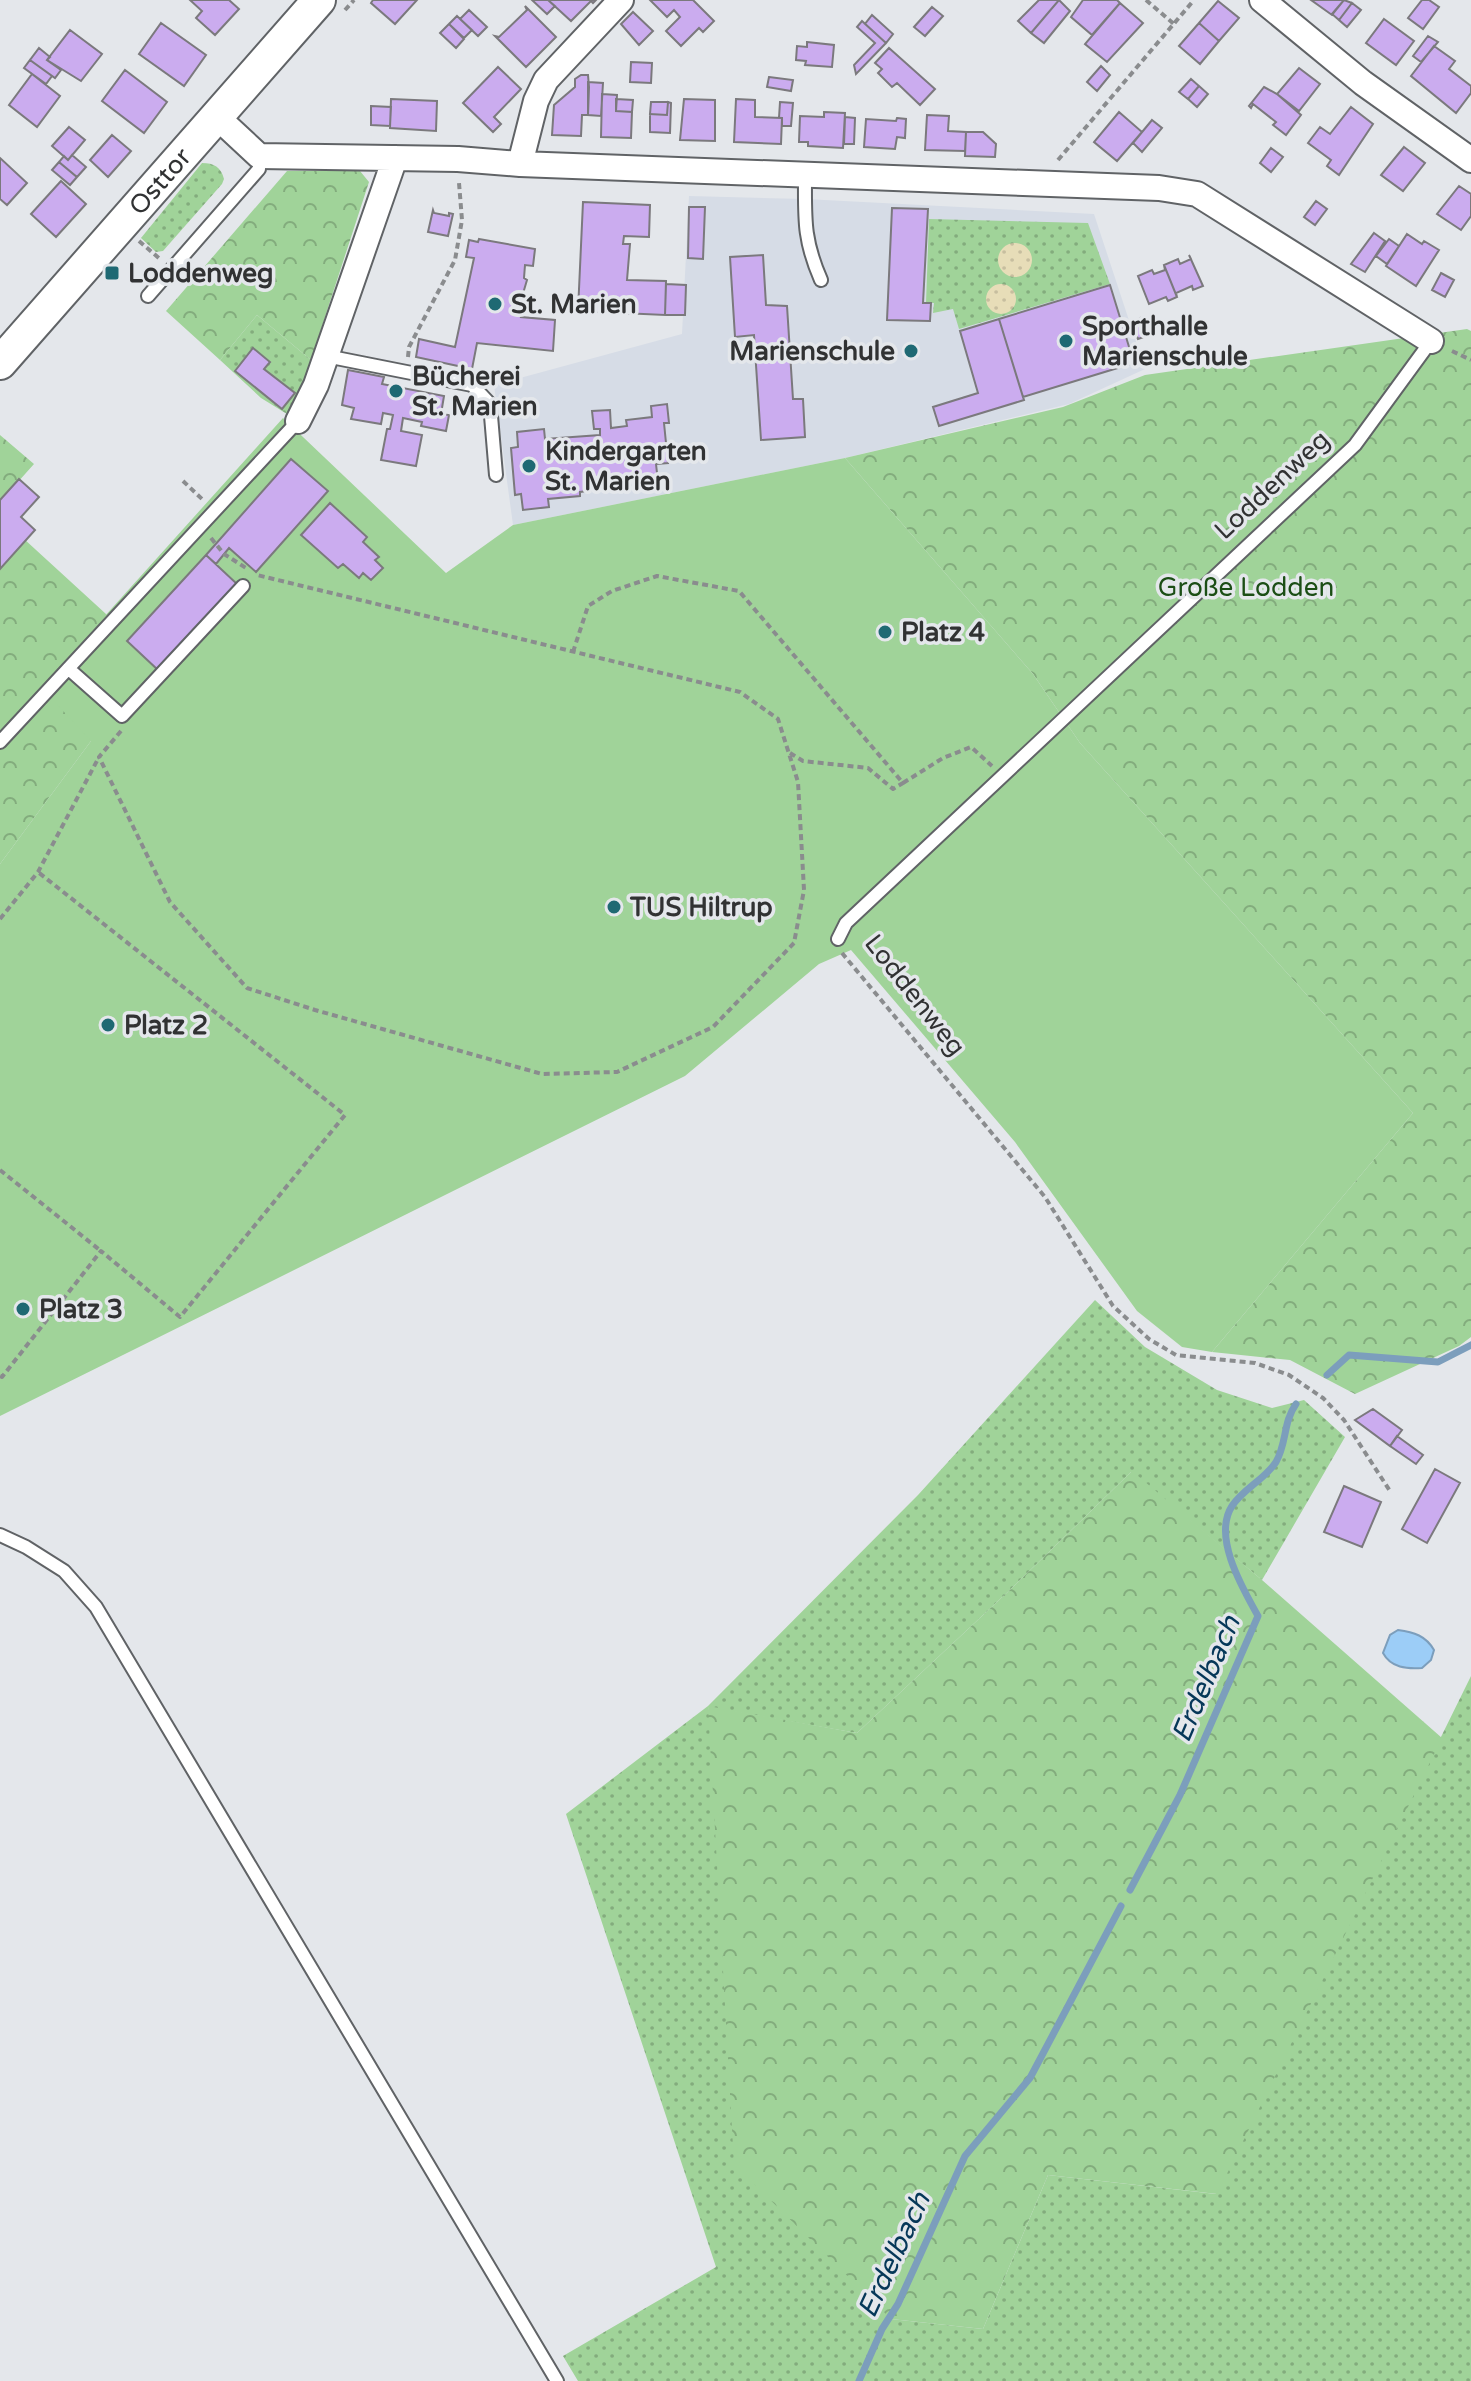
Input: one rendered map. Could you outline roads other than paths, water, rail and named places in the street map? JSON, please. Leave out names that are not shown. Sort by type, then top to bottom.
[{"type":"main road","name":"Osttor","points":[[0,363],[319,0]]},
{"type":"street","points":[[520,164],[536,101],[546,80],[621,0]]},
{"type":"street","points":[[1262,0],[1363,83],[1471,160]]},
{"type":"street","points":[[216,116],[259,156]]},
{"type":"street","name":"Loddenweg","points":[[259,156],[458,159],[520,164],[1159,188],[1197,194],[1431,341]]},
{"type":"street","points":[[298,421],[326,356],[395,158]]},
{"type":"lane","points":[[148,296],[259,169],[259,156]]},
{"type":"lane","points":[[805,175],[805,235],[808,251],[821,280]]},
{"type":"lane","name":"Loddenweg","points":[[838,939],[846,923],[1355,445],[1431,341]]},
{"type":"lane","points":[[326,356],[472,385],[490,404],[496,475]]},
{"type":"lane","points":[[0,742],[298,421]]},
{"type":"lane","points":[[70,670],[122,716],[247,586]]},
{"type":"lane","points":[[0,1535],[64,1571],[96,1607],[557,2381]]},
{"type":"water","points":[[1398,1630],[1419,1636],[1434,1650],[1431,1660],[1422,1668],[1405,1668],[1386,1658],[1383,1653],[1390,1635]]},
{"type":"waterway","name":"Erdelbach","points":[[1327,1375],[1349,1355],[1438,1362],[1471,1345]]},
{"type":"waterway","name":"Erdelbach","points":[[1130,1890],[1180,1795],[1258,1616],[1227,1547],[1227,1519],[1237,1500],[1276,1462],[1296,1404]]},
{"type":"waterway","name":"Erdelbach","points":[[859,2381],[882,2329],[898,2304],[965,2156],[1030,2078],[1121,1906]]},
{"type":"place","name":"Loddenweg","points":[[112,273]]},
{"type":"place","name":"St. Marien","points":[[495,304]]},
{"type":"place","name":"Sporthalle Marienschule","points":[[1066,341]]},
{"type":"place","name":"Marienschule","points":[[911,351]]},
{"type":"place","name":"Bücherei St. Marien","points":[[396,391]]},
{"type":"place","name":"Kindergarten St. Marien","points":[[529,466]]},
{"type":"place","name":"Platz 4","points":[[885,632]]},
{"type":"place","name":"TUS Hiltrup","points":[[614,907]]},
{"type":"place","name":"Platz 2","points":[[108,1025]]},
{"type":"place","name":"Platz 3","points":[[23,1309]]},
{"type":"park label","name":"Große Lodden","points":[[1246,587]]}]
